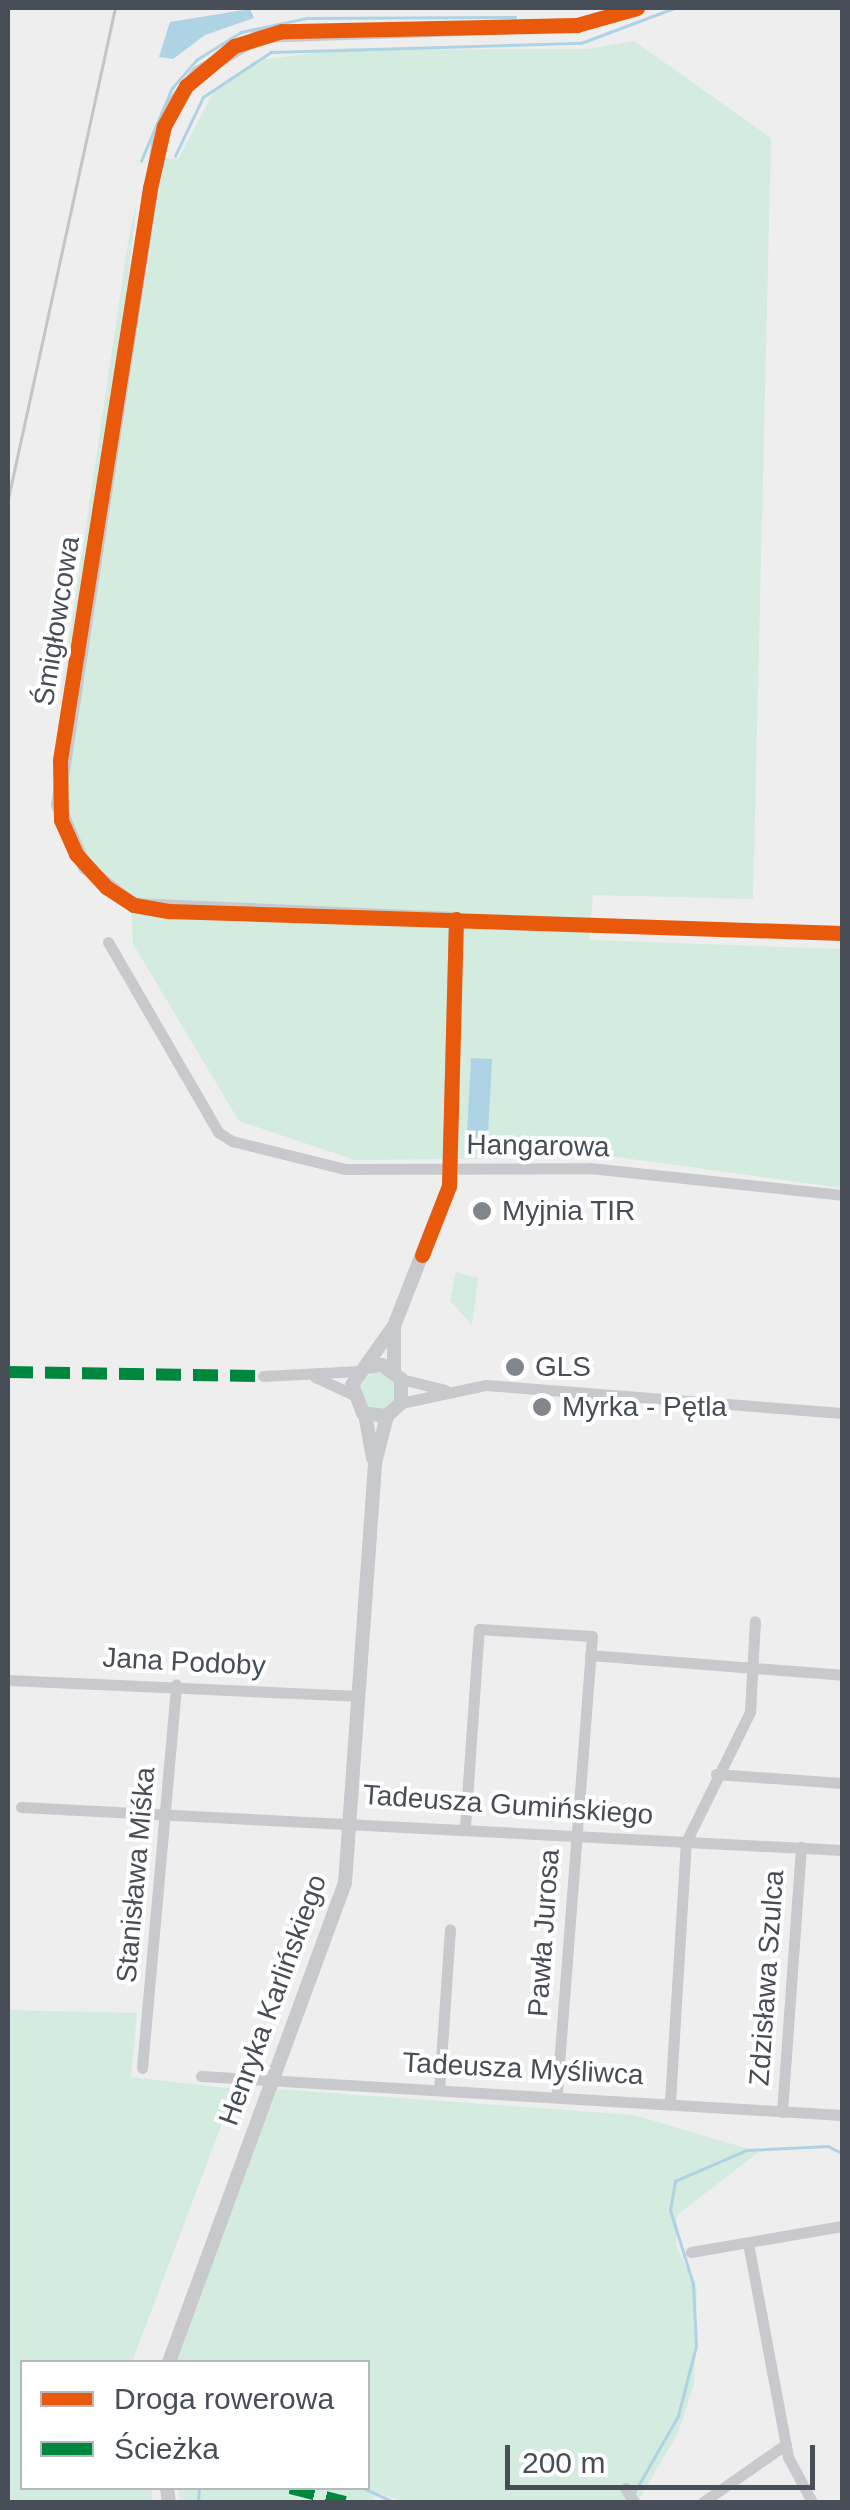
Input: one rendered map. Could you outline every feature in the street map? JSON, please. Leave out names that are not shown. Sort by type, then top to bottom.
[{"type":"street","name":"Śmigłowcowa","points":[[636,8],[577,25],[259,36],[198,72],[172,106],[158,145],[60,760],[67,837],[85,867],[134,904],[842,933]]},
{"type":"street","points":[[352,1394],[394,1326],[450,1170],[456,919]]},
{"type":"street","name":"Hangarowa","points":[[108,942],[224,1136],[345,1170],[590,1168],[842,1194]]},
{"type":"street","points":[[394,1326],[401,1404]]},
{"type":"street","points":[[262,1376],[315,1376],[364,1369],[446,1390]]},
{"type":"street","points":[[315,1376],[352,1394],[365,1414],[387,1416],[401,1404],[446,1390],[486,1385],[842,1413]]},
{"type":"street","name":"Henryka Karlińskiego","points":[[365,1414],[375,1463]]},
{"type":"street","name":"Henryka Karlińskiego","points":[[170,2360],[342,1897],[375,1463],[387,1416]]},
{"type":"street","points":[[670,2102],[686,1842],[716,1774],[750,1712],[755,1621]]},
{"type":"street","points":[[465,1826],[478,1629],[592,1636],[590,1655],[842,1675]]},
{"type":"street","name":"Pawła Jurosa","points":[[557,2095],[590,1655]]},
{"type":"street","name":"Jana Podoby","points":[[8,1680],[358,1696]]},
{"type":"street","name":"Stanisława Miśka","points":[[142,2068],[170,1814],[176,1686]]},
{"type":"street","points":[[716,1774],[842,1783]]},
{"type":"street","name":"Tadeusza Gumińskiego","points":[[22,1807],[350,1819],[842,1850]]},
{"type":"street","name":"Zdzisława Szulca","points":[[782,2112],[801,1847]]},
{"type":"street","points":[[439,2090],[450,1929]]},
{"type":"street","name":"Tadeusza Myśliwca","points":[[201,2076],[842,2115]]},
{"type":"street","points":[[691,2252],[842,2226]]},
{"type":"street","points":[[748,2243],[786,2444],[812,2502]]},
{"type":"street","points":[[703,2502],[786,2444]]},
{"type":"street","points":[[625,2488],[634,2502]]},
{"type":"green space","points":[[634,41],[771,138],[753,899],[593,895],[589,940],[842,949],[842,1188],[617,1157],[355,1160],[239,1121],[133,944],[131,893],[88,859],[65,805],[164,158],[178,159],[213,93],[261,60],[331,50],[588,49]]},
{"type":"green space","points":[[137,201],[115,391],[57,722],[129,236]]},
{"type":"green space","points":[[456,1272],[478,1278],[472,1325],[450,1301]]},
{"type":"green space","points":[[379,1373],[391,1379],[397,1391],[391,1403],[379,1409],[367,1403],[361,1391],[367,1379]]},
{"type":"green space","points":[[8,2010],[137,2013],[131,2077],[235,2089],[133,2360],[20,2360],[20,2490],[151,2490],[153,2502],[8,2502]]},
{"type":"green space","points":[[277,2089],[634,2115],[759,2152],[677,2215],[676,2245],[697,2290],[694,2384],[678,2433],[638,2501],[404,2502],[378,2493],[372,2502],[180,2502],[178,2490],[370,2490],[370,2360],[177,2360]]},
{"type":"water","points":[[250,9],[254,18],[205,35],[173,59],[159,57],[170,22]]},
{"type":"water","points":[[471,1058],[492,1059],[488,1138],[467,1137]]},
{"type":"waterway","points":[[175,156],[203,97],[271,52],[581,43],[674,8]]},
{"type":"waterway","points":[[141,161],[172,88],[196,60],[241,32],[307,18],[515,17]]},
{"type":"waterway","points":[[634,2493],[678,2416],[696,2346],[693,2284],[670,2210],[675,2181],[747,2150],[828,2146],[842,2153]]},
{"type":"waterway","points":[[198,2502],[199,2490]]},
{"type":"waterway","points":[[367,2490],[394,2502]]},
{"type":"railway","points":[[8,499],[115,8]]},
{"type":"marked path","points":[[8,1372],[263,1376]]},
{"type":"marked path","points":[[298,2490],[345,2502]]},
{"type":"cycle path","points":[[637,8],[577,25],[282,31],[234,46],[186,86],[164,126],[150,188],[60,760],[61,820],[76,854],[106,887],[134,905],[169,911],[842,933]]},
{"type":"cycle path","points":[[422,1255],[449,1186],[456,919]]},
{"type":"place","name":"Myjnia TIR","points":[[482,1211]]},
{"type":"place","name":"GLS","points":[[515,1367]]},
{"type":"place","name":"Myrka - Pętla","points":[[542,1407]]}]
